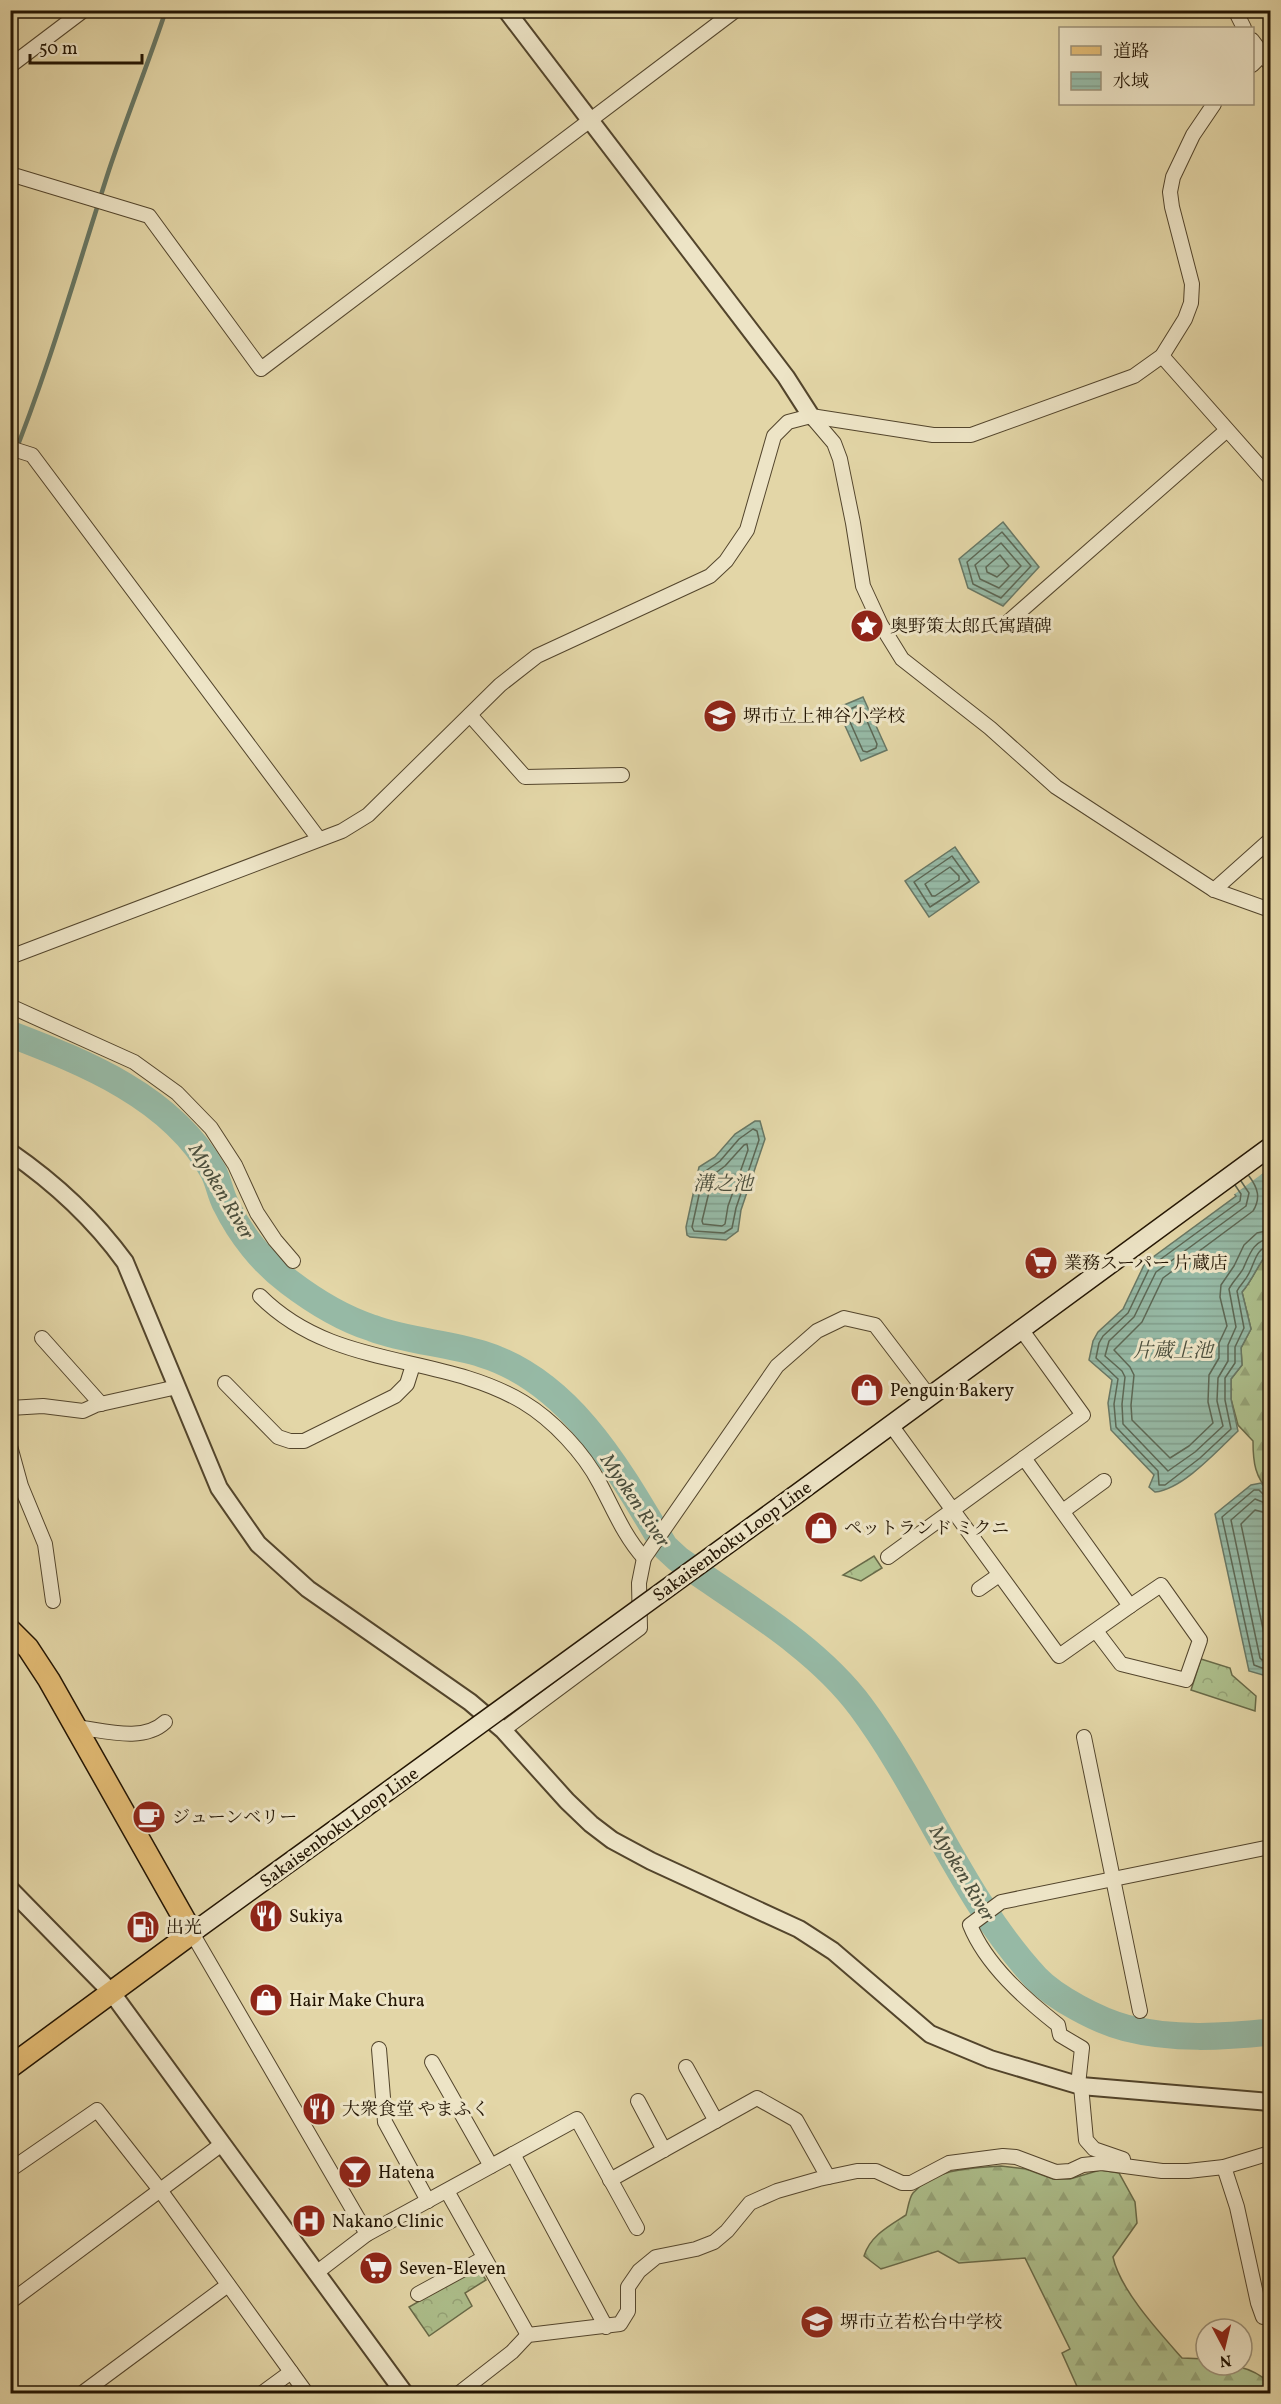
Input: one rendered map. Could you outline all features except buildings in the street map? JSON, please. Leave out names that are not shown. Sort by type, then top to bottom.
[{"type":"main road","name":"Sakaisenboku Loop Line","points":[[192,1933],[1270,1147]]},
{"type":"main road","points":[[10,1630],[28,1648],[192,1933],[10,2067]]},
{"type":"street","points":[[10,66],[84,10]]},
{"type":"street","points":[[506,10],[778,368],[811,416],[834,443],[840,459],[854,523],[863,586],[881,625],[902,659],[990,728],[1056,788],[1214,890],[1270,910]]},
{"type":"street","points":[[10,174],[149,216],[261,369],[736,10]]},
{"type":"street","points":[[1235,10],[1244,27]]},
{"type":"street","points":[[1254,43],[1264,58]]},
{"type":"street","points":[[10,957],[342,831],[368,814],[500,685],[537,656],[710,576],[726,561],[747,530],[774,436],[788,422],[811,416],[933,435],[971,435],[1134,376],[1162,356],[1185,319],[1191,303],[1192,284],[1170,192],[1173,177],[1193,135],[1213,105]]},
{"type":"street","points":[[1162,356],[1270,478]]},
{"type":"street","points":[[1008,622],[1227,430]]},
{"type":"street","points":[[10,448],[32,455],[319,839]]},
{"type":"street","points":[[470,715],[525,777],[622,775]]},
{"type":"street","points":[[1214,890],[1270,840]]},
{"type":"street","points":[[10,1006],[134,1062],[177,1093],[211,1128],[235,1165],[257,1213],[293,1261]]},
{"type":"street","points":[[10,1152],[78,1206],[102,1231],[125,1262],[219,1488],[258,1544],[308,1588],[470,1702],[503,1730],[567,1801],[612,1840],[651,1861],[799,1929],[816,1939],[930,2034],[990,2059],[1079,2085],[1270,2102]]},
{"type":"street","points":[[260,1296],[277,1312],[301,1327],[333,1342],[378,1357],[452,1374],[499,1389],[525,1403],[551,1424],[576,1450],[599,1481],[630,1543],[644,1558]]},
{"type":"street","points":[[503,1730],[640,1628],[639,1583],[644,1558],[777,1366],[817,1331],[844,1318],[875,1325],[929,1396]]},
{"type":"street","points":[[888,1557],[1083,1415],[1021,1329]]},
{"type":"street","points":[[42,1338],[101,1404]]},
{"type":"street","points":[[225,1383],[278,1437],[290,1441],[304,1441],[395,1396],[407,1384],[413,1365]]},
{"type":"street","points":[[10,1408],[43,1406],[83,1411],[101,1404],[177,1388]]},
{"type":"street","points":[[891,1425],[1059,1656],[1161,1585],[1200,1640],[1186,1680],[1121,1664],[1096,1631]]},
{"type":"street","points":[[10,1446],[21,1486],[45,1544],[53,1601]]},
{"type":"street","points":[[1024,1458],[1130,1606]]},
{"type":"street","points":[[1063,1511],[1104,1481]]},
{"type":"street","points":[[979,1589],[999,1575]]},
{"type":"street","points":[[75,1727],[134,1734],[158,1729],[165,1722]]},
{"type":"street","points":[[1084,1737],[1140,2012]]},
{"type":"street","points":[[1270,1847],[1001,1902],[970,1925],[976,1940],[1022,1997],[1058,2025],[1060,2035],[1082,2048],[1079,2085],[1086,2140],[1094,2149],[1161,2171],[1224,2167],[1270,2153]]},
{"type":"street","points":[[10,1889],[112,1993],[405,2394]]},
{"type":"street","points":[[192,1933],[367,2234]]},
{"type":"street","points":[[379,2049],[385,2122],[428,2201]]},
{"type":"street","points":[[432,2062],[491,2166]]},
{"type":"street","points":[[686,2067],[716,2121]]},
{"type":"street","points":[[610,2180],[757,2098],[796,2120],[828,2177]]},
{"type":"street","points":[[638,2101],[664,2150]]},
{"type":"street","points":[[10,2170],[97,2110],[160,2190],[307,2394]]},
{"type":"street","points":[[316,2273],[367,2234],[577,2119],[637,2229]]},
{"type":"street","points":[[10,2302],[222,2144]]},
{"type":"street","points":[[513,2154],[606,2327]]},
{"type":"street","points":[[458,2394],[512,2352],[528,2336],[620,2324],[628,2311],[628,2287],[639,2271],[656,2257],[696,2249],[714,2242],[727,2231],[750,2203],[777,2191],[857,2171],[876,2171],[902,2182],[911,2182],[949,2163],[1003,2156],[1016,2157],[1056,2172],[1102,2163],[1148,2168]]},
{"type":"street","points":[[1224,2167],[1237,2207],[1258,2303],[1263,2317],[1270,2314]]},
{"type":"street","points":[[447,2191],[528,2336]]},
{"type":"street","points":[[418,2294],[484,2258]]},
{"type":"street","points":[[81,2394],[228,2285]]},
{"type":"street","points":[[261,2394],[291,2372]]},
{"type":"green space","points":[[1270,1250],[1270,1493],[1256,1469],[1253,1441],[1238,1425],[1231,1399],[1231,1379],[1242,1365],[1241,1348],[1251,1329],[1242,1292]]},
{"type":"green space","points":[[874,1556],[882,1568],[861,1581],[843,1575]]},
{"type":"green space","points":[[1201,1659],[1230,1668],[1232,1675],[1256,1696],[1255,1711],[1191,1690]]},
{"type":"green space","points":[[1001,2166],[1026,2169],[1053,2179],[1070,2179],[1100,2170],[1119,2173],[1135,2202],[1137,2223],[1113,2257],[1117,2270],[1132,2297],[1182,2358],[1194,2358],[1194,2377],[1254,2377],[1254,2372],[1270,2383],[1270,2393],[1080,2393],[1062,2353],[1070,2349],[1025,2258],[959,2263],[938,2251],[881,2269],[864,2256],[875,2237],[906,2215],[913,2193],[922,2185],[943,2174]]},
{"type":"green space","points":[[474,2270],[481,2272],[486,2280],[465,2293],[472,2306],[429,2336],[409,2307]]},
{"type":"water","points":[[1003,522],[1039,567],[1003,606],[968,588],[959,559]]},
{"type":"water","points":[[863,697],[887,750],[861,761],[837,708]]},
{"type":"water","points":[[955,847],[979,882],[929,917],[905,881]]},
{"type":"water","name":"溝之池","points":[[755,1121],[760,1121],[765,1139],[741,1210],[738,1231],[726,1240],[690,1237],[687,1235],[686,1227],[699,1167],[715,1157],[735,1134]]},
{"type":"water","name":"片蔵上池","points":[[1270,1126],[1270,1250],[1242,1292],[1251,1329],[1241,1348],[1242,1365],[1231,1379],[1231,1399],[1238,1431],[1188,1477],[1166,1489],[1155,1492],[1149,1487],[1154,1475],[1111,1430],[1108,1403],[1112,1380],[1089,1360],[1093,1341],[1098,1332],[1123,1309],[1145,1263],[1236,1196],[1214,1168]]},
{"type":"water","points":[[1261,1483],[1270,1493],[1270,1672],[1263,1675],[1249,1671],[1215,1514],[1251,1485]]},
{"type":"pier","points":[[1270,1124],[1270,1168],[1232,1196],[1211,1167]]},
{"type":"waterway","points":[[10,465],[50,356],[109,170],[166,10]]},
{"type":"waterway","name":"Myoken River","points":[[10,1034],[97,1071],[150,1103],[174,1122],[195,1145],[213,1171],[224,1201],[245,1237],[270,1266],[308,1296],[339,1314],[372,1328],[482,1354],[514,1367],[542,1385],[567,1407],[611,1461],[665,1547],[678,1559],[800,1645],[843,1685],[884,1740],[986,1914],[1010,1947],[1044,1986],[1091,2014],[1115,2025],[1144,2032],[1180,2036],[1270,2032]]},
{"type":"place","name":"奥野策太郎氏寓蹟碑","points":[[867,626]]},
{"type":"place","name":"堺市立上神谷小学校","points":[[720,716]]},
{"type":"place","name":"業務スーパー 片蔵店","points":[[1041,1263]]},
{"type":"place","name":"Penguin Bakery","points":[[867,1390]]},
{"type":"place","name":"ペットランド ミクニ","points":[[821,1528]]},
{"type":"place","name":"ジューンベリー","points":[[149,1817]]},
{"type":"place","name":"Sukiya","points":[[266,1916]]},
{"type":"place","name":"出光","points":[[143,1927]]},
{"type":"place","name":"Hair Make Chura","points":[[266,2000]]},
{"type":"place","name":"大衆食堂 やまふく","points":[[319,2109]]},
{"type":"place","name":"Hatena","points":[[355,2172]]},
{"type":"place","name":"Nakano Clinic","points":[[309,2221]]},
{"type":"place","name":"Seven-Eleven","points":[[376,2268]]},
{"type":"place","name":"堺市立若松台中学校","points":[[817,2322]]}]
